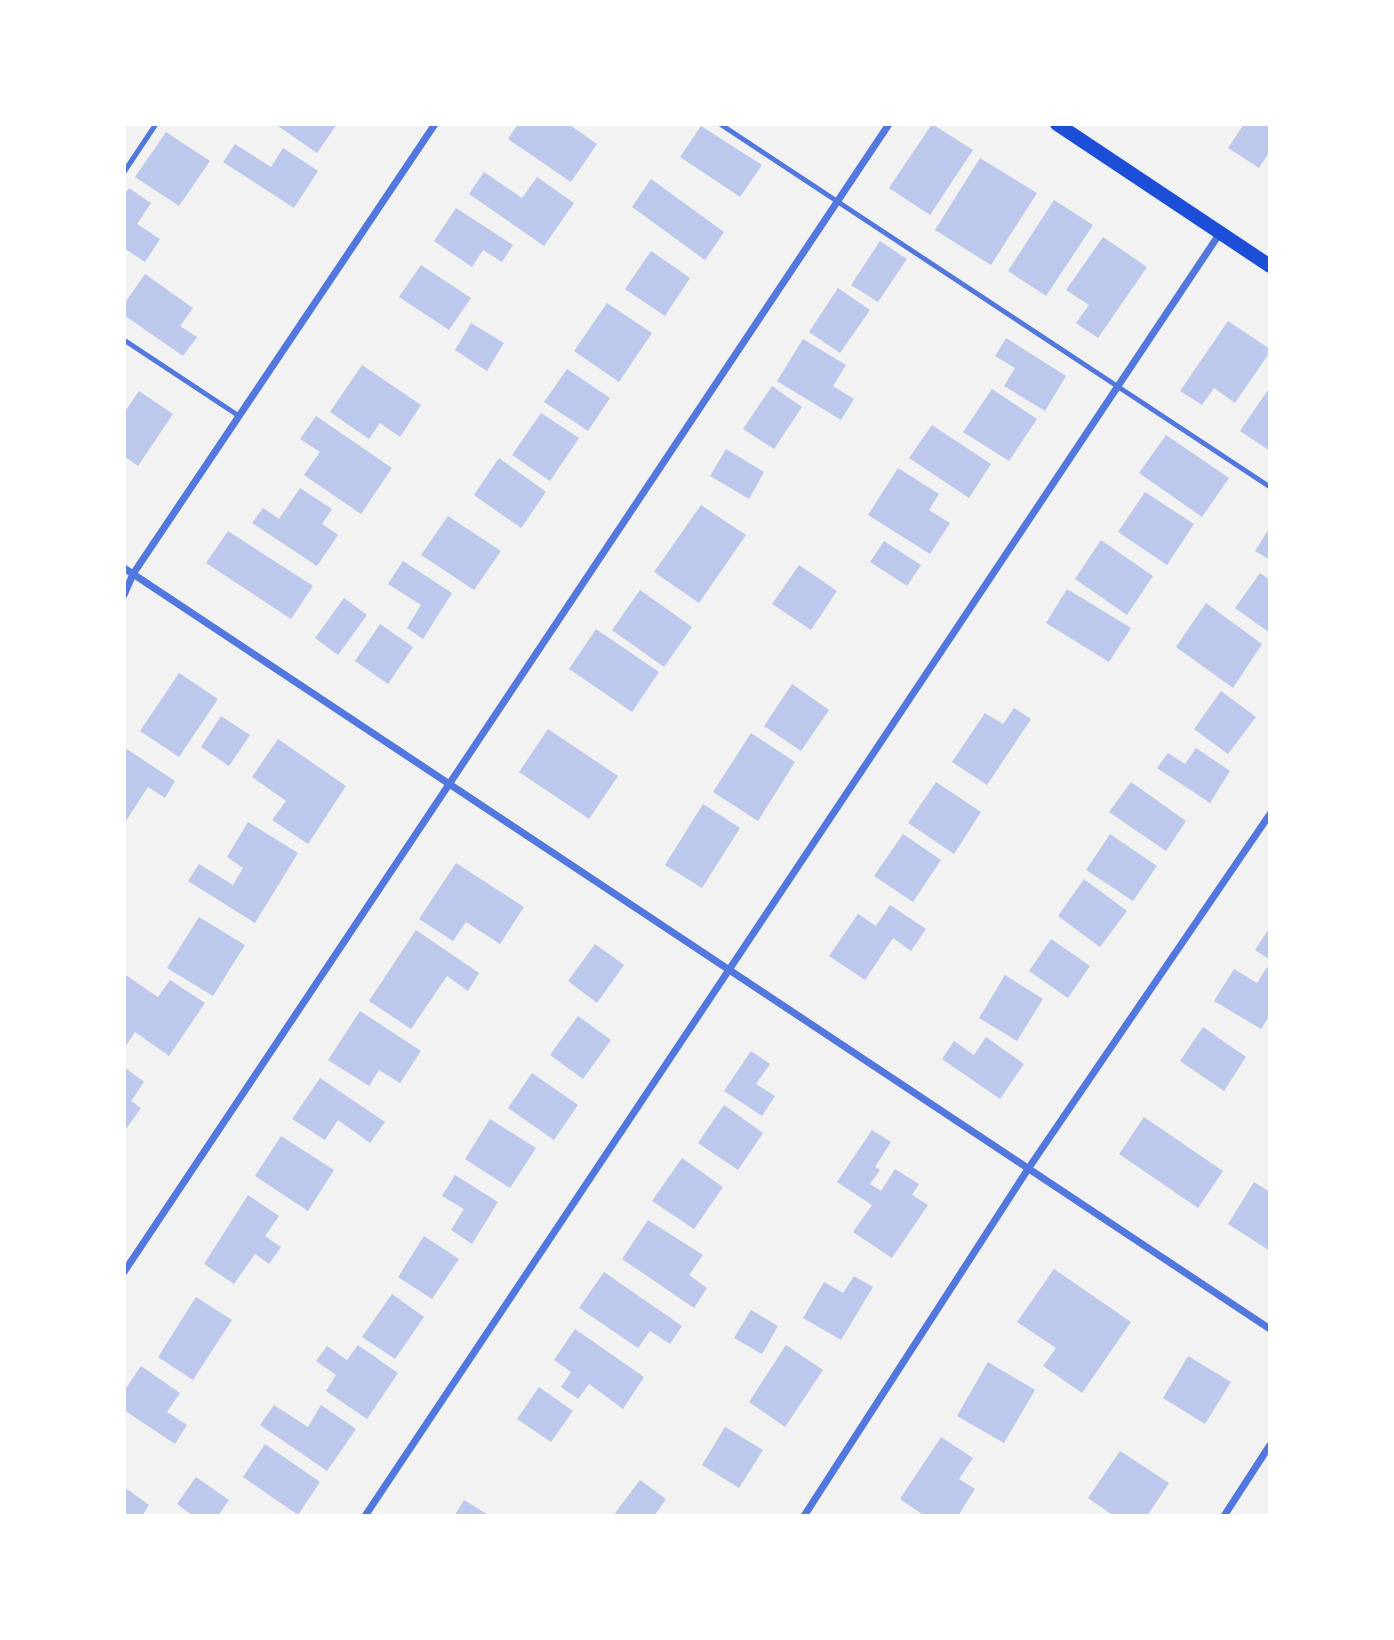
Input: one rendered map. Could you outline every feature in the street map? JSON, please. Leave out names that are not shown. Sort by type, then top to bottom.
[{"type":"main road","points":[[1057,124],[1270,266]]},
{"type":"street","points":[[124,595],[133,574],[435,124]]},
{"type":"street","points":[[124,1272],[889,124]]},
{"type":"street","points":[[365,1516],[1220,233]]},
{"type":"street","points":[[124,568],[1270,1329]]},
{"type":"street","points":[[804,1516],[1028,1169],[1270,814]]},
{"type":"street","points":[[1224,1516],[1270,1445]]},
{"type":"lane","points":[[124,172],[156,124]]},
{"type":"lane","points":[[720,124],[1270,486]]},
{"type":"lane","points":[[124,340],[239,416]]},
{"type":"building","points":[[275,124],[337,124],[317,153]]},
{"type":"building","points":[[518,124],[568,124],[597,144],[571,182],[508,139]]},
{"type":"building","points":[[932,124],[973,150],[930,215],[889,188]]},
{"type":"building","points":[[1244,124],[1270,124],[1270,151],[1259,168],[1228,148]]},
{"type":"building","points":[[701,126],[762,165],[740,197],[680,157]]},
{"type":"building","points":[[166,132],[210,161],[179,206],[135,177]]},
{"type":"building","points":[[235,144],[271,167],[283,148],[318,171],[294,208],[223,162]]},
{"type":"building","points":[[980,158],[1037,193],[991,265],[935,230]]},
{"type":"building","points":[[484,172],[522,198],[537,177],[574,203],[544,246],[469,194]]},
{"type":"building","points":[[651,179],[724,232],[705,260],[632,207]]},
{"type":"building","points":[[129,188],[151,203],[137,224],[160,239],[145,262],[124,248],[124,195]]},
{"type":"building","points":[[1054,200],[1093,225],[1046,296],[1008,271]]},
{"type":"building","points":[[456,208],[513,245],[502,262],[483,250],[472,267],[434,241]]},
{"type":"building","points":[[1103,237],[1147,267],[1098,338],[1076,323],[1089,305],[1066,290]]},
{"type":"building","points":[[880,241],[907,259],[878,302],[851,285]]},
{"type":"building","points":[[651,251],[690,278],[665,316],[625,289]]},
{"type":"building","points":[[421,265],[471,298],[449,330],[399,297]]},
{"type":"building","points":[[145,274],[193,308],[180,326],[197,337],[183,356],[124,315],[124,304]]},
{"type":"building","points":[[838,288],[870,310],[840,353],[809,332]]},
{"type":"building","points":[[607,303],[652,333],[619,382],[574,351]]},
{"type":"building","points":[[1228,321],[1270,349],[1270,352],[1235,403],[1214,388],[1202,405],[1180,391]]},
{"type":"building","points":[[471,323],[504,343],[487,371],[455,350]]},
{"type":"building","points":[[1006,338],[1066,376],[1045,411],[1004,386],[1015,368],[995,356]]},
{"type":"building","points":[[803,339],[846,365],[833,386],[854,399],[841,420],[777,381]]},
{"type":"building","points":[[362,365],[421,405],[400,437],[380,423],[369,439],[330,412]]},
{"type":"building","points":[[567,369],[610,398],[588,431],[544,402]]},
{"type":"building","points":[[772,386],[802,407],[774,449],[743,429]]},
{"type":"building","points":[[1270,387],[1270,451],[1240,431]]},
{"type":"building","points":[[992,389],[1037,419],[1009,461],[963,432]]},
{"type":"building","points":[[139,391],[173,414],[138,466],[124,456],[124,413]]},
{"type":"building","points":[[541,413],[579,438],[550,481],[512,455]]},
{"type":"building","points":[[316,416],[392,468],[361,514],[304,475],[320,452],[300,439]]},
{"type":"building","points":[[932,425],[991,464],[969,498],[909,458]]},
{"type":"building","points":[[1166,435],[1229,478],[1202,517],[1139,473]]},
{"type":"building","points":[[726,449],[764,472],[749,499],[710,476]]},
{"type":"building","points":[[499,458],[546,492],[521,528],[474,495]]},
{"type":"building","points":[[898,468],[939,494],[929,510],[950,523],[930,554],[868,515]]},
{"type":"building","points":[[300,488],[332,509],[322,524],[338,535],[317,566],[252,523],[263,508],[279,519]]},
{"type":"building","points":[[1145,492],[1194,524],[1167,565],[1118,532]]},
{"type":"building","points":[[701,505],[746,535],[699,603],[654,572]]},
{"type":"building","points":[[448,516],[501,551],[474,590],[421,555]]},
{"type":"building","points":[[1270,527],[1270,560],[1255,551]]},
{"type":"building","points":[[228,531],[313,586],[291,619],[206,563]]},
{"type":"building","points":[[1101,540],[1153,576],[1127,615],[1075,579]]},
{"type":"building","points":[[884,541],[921,565],[907,586],[870,562]]},
{"type":"building","points":[[403,561],[452,593],[423,639],[407,628],[421,605],[388,584]]},
{"type":"building","points":[[799,565],[837,591],[811,630],[772,604]]},
{"type":"building","points":[[1260,573],[1270,580],[1270,633],[1235,608]]},
{"type":"building","points":[[1067,589],[1131,628],[1109,662],[1046,623]]},
{"type":"building","points":[[640,590],[692,627],[664,667],[612,630]]},
{"type":"building","points":[[344,598],[367,615],[338,655],[315,638]]},
{"type":"building","points":[[1206,603],[1262,644],[1233,688],[1176,647]]},
{"type":"building","points":[[380,624],[413,647],[388,684],[355,661]]},
{"type":"building","points":[[596,629],[659,672],[632,712],[569,669]]},
{"type":"building","points":[[179,673],[218,699],[179,757],[140,731]]},
{"type":"building","points":[[792,684],[829,710],[801,751],[764,726]]},
{"type":"building","points":[[1221,691],[1256,717],[1228,754],[1194,729]]},
{"type":"building","points":[[1014,708],[1031,719],[987,785],[952,762],[985,713],[1003,724]]},
{"type":"building","points":[[221,716],[250,735],[229,766],[201,747]]},
{"type":"building","points":[[548,729],[618,776],[589,819],[519,772]]},
{"type":"building","points":[[751,733],[795,762],[758,821],[713,792]]},
{"type":"building","points":[[278,739],[346,786],[308,844],[272,820],[286,801],[252,777]]},
{"type":"building","points":[[1196,748],[1230,771],[1210,803],[1157,768],[1168,753],[1185,764]]},
{"type":"building","points":[[127,749],[175,781],[165,798],[148,787],[124,824],[124,753]]},
{"type":"building","points":[[936,782],[981,812],[954,854],[908,823]]},
{"type":"building","points":[[1131,782],[1186,821],[1166,851],[1109,812]]},
{"type":"building","points":[[703,804],[740,828],[702,888],[665,865]]},
{"type":"building","points":[[248,822],[298,853],[255,923],[188,881],[199,864],[233,885],[243,868],[227,857]]},
{"type":"building","points":[[903,834],[941,860],[913,902],[874,876]]},
{"type":"building","points":[[1110,834],[1157,866],[1133,901],[1086,870]]},
{"type":"building","points":[[456,863],[524,907],[500,944],[466,922],[453,941],[419,919]]},
{"type":"building","points":[[1084,879],[1127,911],[1100,947],[1058,916]]},
{"type":"building","points":[[890,905],[926,929],[911,951],[893,938],[865,980],[829,956],[858,914],[876,926]]},
{"type":"building","points":[[199,917],[245,945],[213,996],[167,968]]},
{"type":"building","points":[[1270,927],[1270,960],[1255,950]]},
{"type":"building","points":[[416,930],[479,973],[468,991],[447,976],[411,1029],[369,1001]]},
{"type":"building","points":[[1051,939],[1090,966],[1068,998],[1029,971]]},
{"type":"building","points":[[595,944],[624,965],[597,1003],[568,981]]},
{"type":"building","points":[[1267,967],[1270,969],[1270,1015],[1261,1029],[1214,1001],[1234,969],[1257,983]]},
{"type":"building","points":[[124,974],[158,997],[170,980],[205,1003],[169,1056],[135,1032],[124,1049]]},
{"type":"building","points":[[1005,975],[1043,999],[1017,1041],[979,1018]]},
{"type":"building","points":[[360,1011],[421,1051],[400,1083],[379,1070],[369,1086],[328,1060]]},
{"type":"building","points":[[578,1016],[611,1040],[583,1079],[550,1055]]},
{"type":"building","points":[[1203,1027],[1246,1057],[1224,1091],[1180,1061]]},
{"type":"building","points":[[986,1037],[1024,1064],[1000,1099],[942,1059],[954,1041],[974,1055]]},
{"type":"building","points":[[751,1051],[770,1064],[756,1084],[775,1096],[762,1116],[724,1091]]},
{"type":"building","points":[[124,1067],[144,1082],[131,1101],[141,1108],[124,1132]]},
{"type":"building","points":[[532,1073],[578,1105],[554,1140],[508,1108]]},
{"type":"building","points":[[320,1078],[385,1122],[370,1143],[338,1120],[325,1140],[292,1119]]},
{"type":"building","points":[[724,1105],[763,1133],[738,1170],[698,1143]]},
{"type":"building","points":[[1144,1117],[1223,1171],[1198,1208],[1119,1154]]},
{"type":"building","points":[[490,1119],[536,1148],[510,1188],[465,1159]]},
{"type":"building","points":[[872,1130],[891,1142],[875,1167],[880,1170],[870,1184],[881,1191],[895,1169],[919,1184],[912,1195],[928,1205],[892,1258],[853,1232],[872,1205],[837,1182]]},
{"type":"building","points":[[281,1136],[334,1170],[308,1211],[255,1176]]},
{"type":"building","points":[[682,1158],[723,1187],[694,1229],[652,1201]]},
{"type":"building","points":[[455,1175],[498,1202],[472,1244],[451,1230],[464,1209],[442,1196]]},
{"type":"building","points":[[1254,1182],[1270,1192],[1270,1251],[1228,1224]]},
{"type":"building","points":[[248,1195],[279,1216],[265,1236],[281,1247],[269,1264],[255,1254],[234,1284],[204,1264]]},
{"type":"building","points":[[648,1220],[703,1255],[689,1275],[707,1288],[694,1308],[622,1259]]},
{"type":"building","points":[[424,1236],[459,1259],[432,1299],[398,1277]]},
{"type":"building","points":[[1054,1269],[1131,1322],[1082,1393],[1043,1366],[1056,1348],[1017,1322]]},
{"type":"building","points":[[604,1272],[682,1326],[670,1344],[650,1331],[638,1348],[579,1308]]},
{"type":"building","points":[[854,1276],[873,1287],[841,1340],[803,1318],[824,1282],[843,1293]]},
{"type":"building","points":[[392,1294],[424,1317],[395,1359],[362,1337]]},
{"type":"building","points":[[196,1297],[232,1320],[193,1380],[158,1357]]},
{"type":"building","points":[[751,1310],[778,1326],[762,1354],[734,1338]]},
{"type":"building","points":[[575,1329],[644,1377],[623,1409],[589,1384],[578,1399],[561,1387],[571,1372],[554,1360]]},
{"type":"building","points":[[358,1345],[398,1373],[367,1419],[326,1391],[336,1375],[316,1361],[327,1346],[347,1360]]},
{"type":"building","points":[[786,1345],[823,1370],[785,1427],[749,1402]]},
{"type":"building","points":[[1188,1356],[1231,1382],[1205,1424],[1163,1398]]},
{"type":"building","points":[[988,1362],[1035,1390],[1004,1443],[957,1416]]},
{"type":"building","points":[[141,1366],[180,1393],[167,1412],[187,1425],[175,1444],[124,1410],[124,1391]]},
{"type":"building","points":[[539,1387],[573,1411],[551,1442],[517,1419]]},
{"type":"building","points":[[274,1405],[308,1427],[321,1405],[356,1429],[327,1471],[260,1425]]},
{"type":"building","points":[[725,1427],[763,1450],[739,1488],[702,1465]]},
{"type":"building","points":[[941,1437],[973,1458],[959,1479],[975,1489],[958,1516],[925,1516],[900,1499]]},
{"type":"building","points":[[265,1444],[320,1482],[298,1515],[243,1477]]},
{"type":"building","points":[[1120,1451],[1169,1483],[1147,1516],[1114,1516],[1088,1498]]},
{"type":"building","points":[[196,1477],[229,1500],[218,1516],[193,1516],[177,1504]]},
{"type":"building","points":[[640,1480],[666,1499],[654,1516],[619,1516],[615,1513]]},
{"type":"building","points":[[127,1489],[149,1505],[142,1516],[124,1516],[124,1493]]},
{"type":"building","points":[[464,1500],[490,1516],[454,1516]]}]
